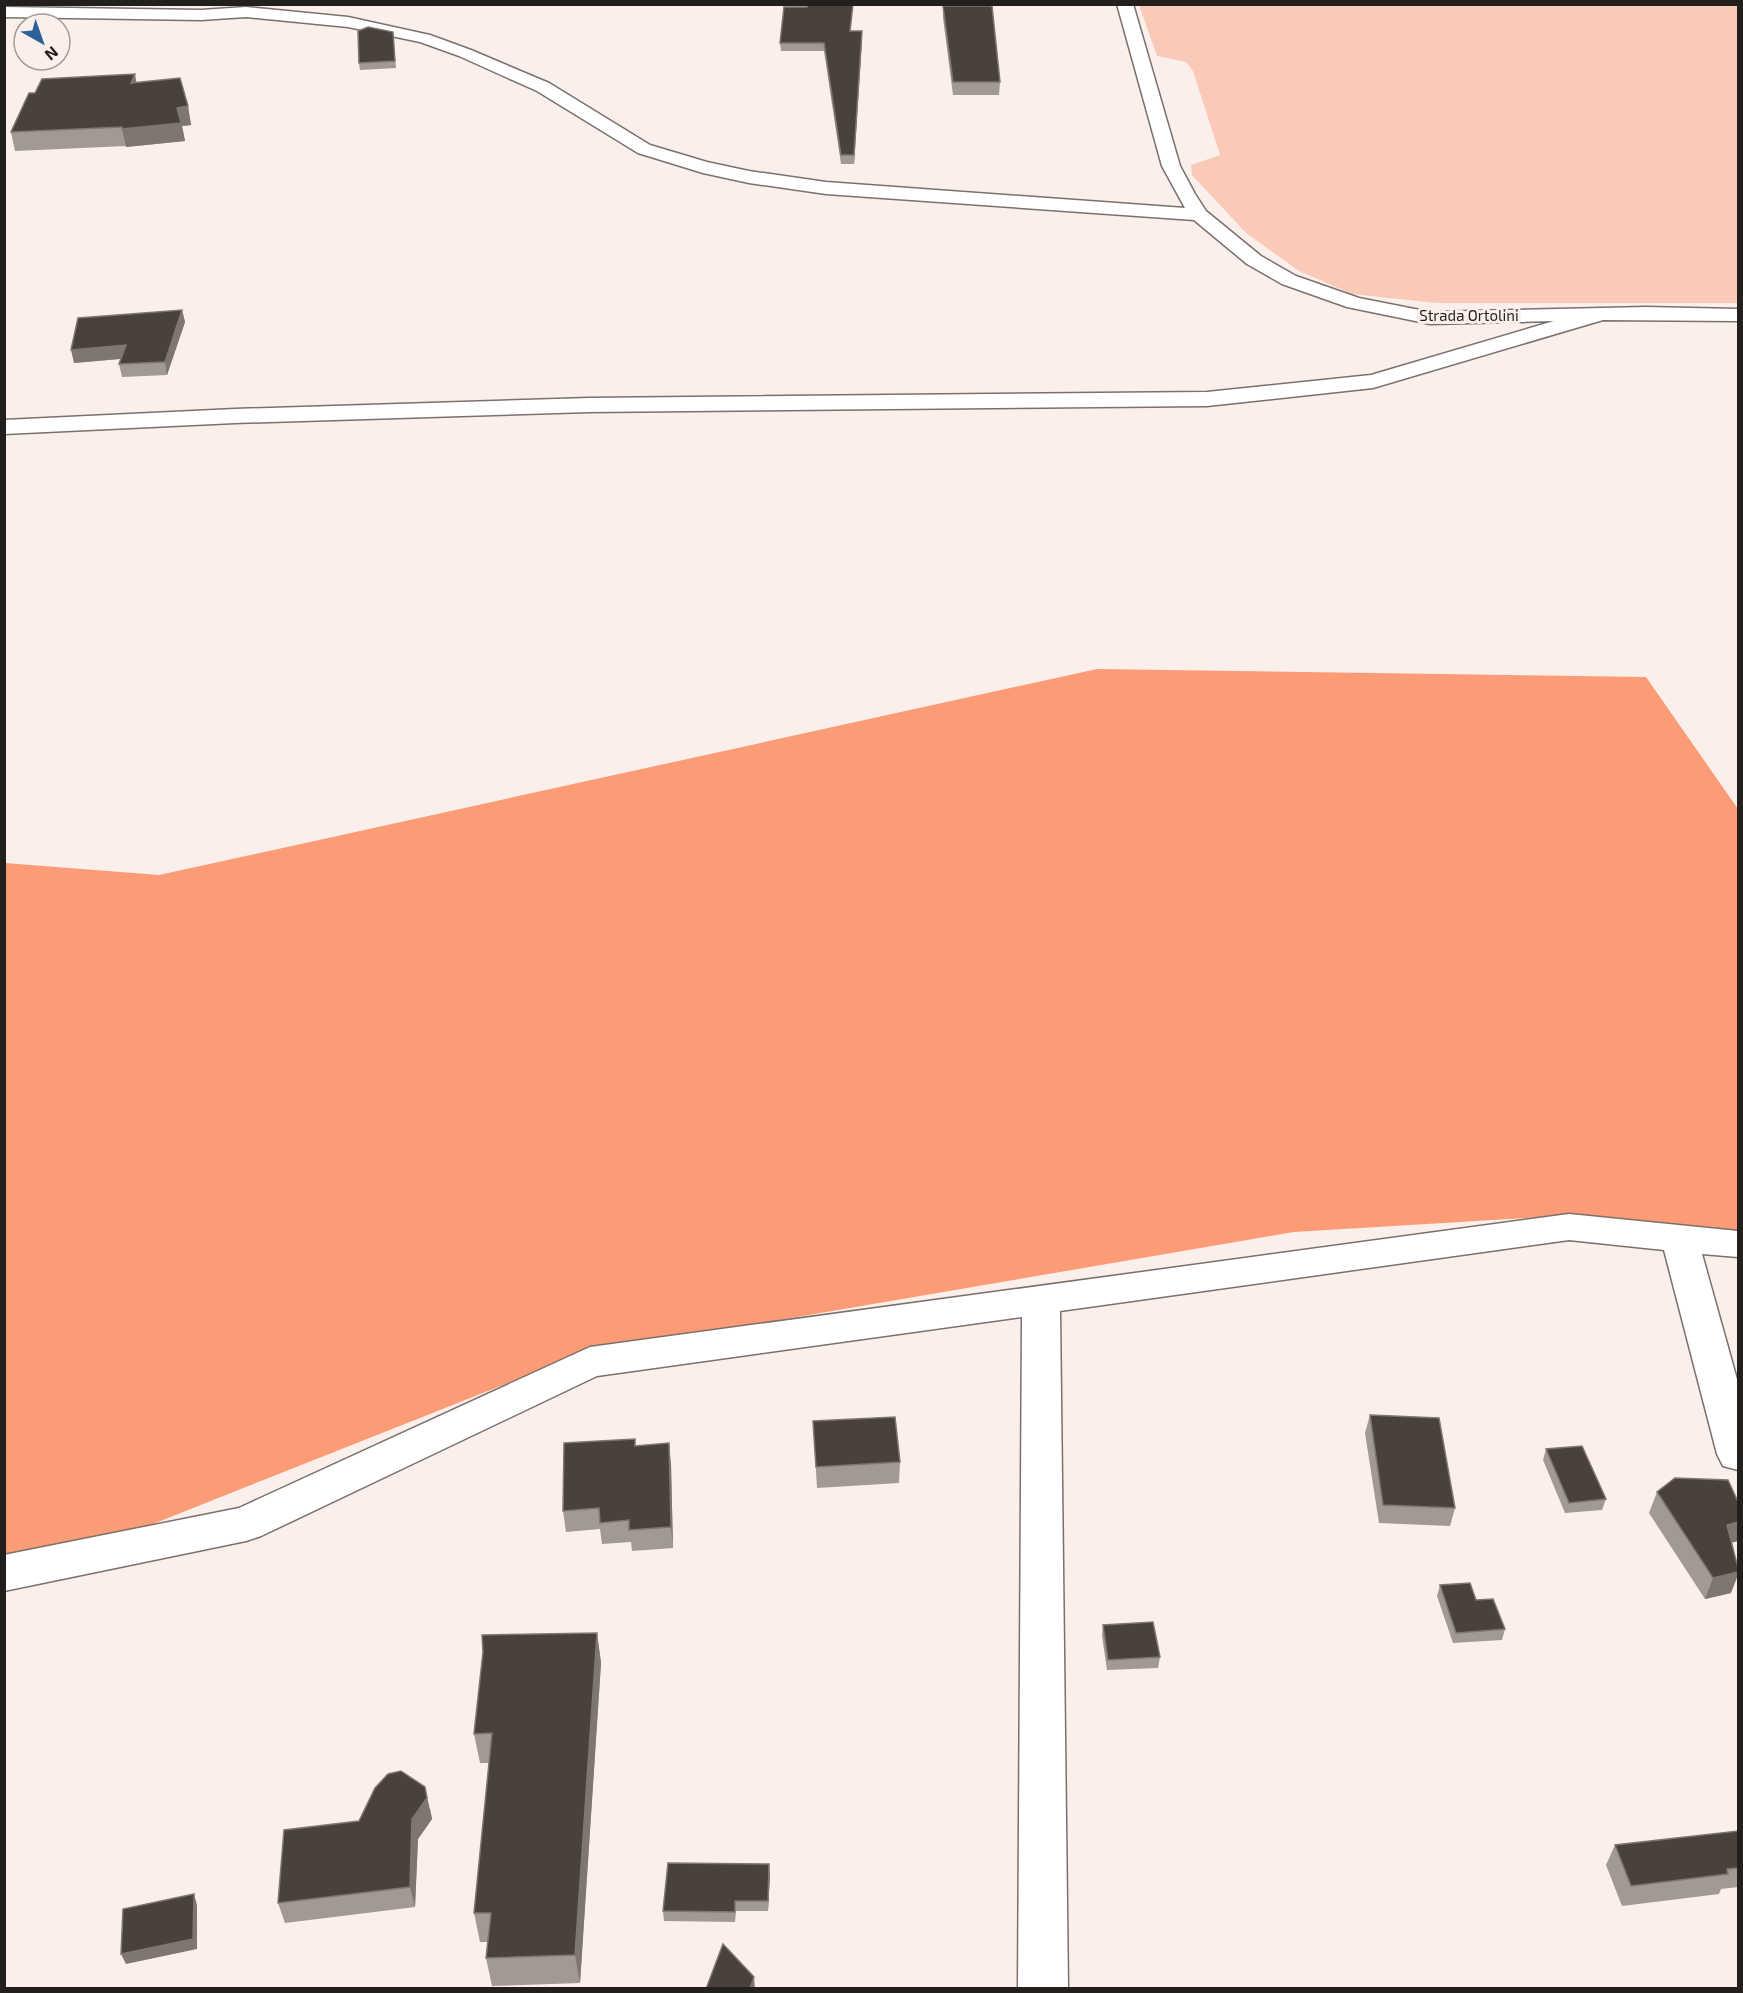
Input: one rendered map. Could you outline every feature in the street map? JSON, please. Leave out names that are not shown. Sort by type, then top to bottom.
[{"type":"street","name":"Strada Ortolini","points":[[1125,4],[1171,166],[1198,215],[1269,270],[1311,290],[1354,303],[1430,318],[1602,314],[1738,315]]},
{"type":"street","points":[[4,12],[190,15],[246,12],[369,26],[424,38],[502,69],[543,87],[644,149],[703,167],[749,177],[826,188],[1198,215]]},
{"type":"street","points":[[4,427],[247,415],[589,405],[1207,399],[1373,381],[1602,314]]},
{"type":"street","points":[[4,1573],[246,1524],[590,1362],[1569,1227],[1738,1244]]},
{"type":"street","points":[[1679,1238],[1738,1454]]},
{"type":"street","points":[[1041,1300],[1043,1989]]},
{"type":"shaded area","points":[[1139,5],[1738,5],[1738,303],[1437,303],[1352,294],[1299,271],[1246,233],[1192,175],[1191,165],[1220,155],[1193,71],[1186,62],[1157,56]]},
{"type":"shaded area","points":[[1097,669],[1646,677],[1738,809],[1738,1234],[1578,1215],[1294,1232],[581,1354],[105,1543],[5,1559],[5,863],[159,875]]},
{"type":"building","points":[[808,4],[853,4],[850,31],[862,31],[854,155],[841,155],[824,43],[780,43],[784,7],[807,7]]},
{"type":"building","points":[[943,6],[992,6],[1000,82],[953,82]]},
{"type":"building","points":[[368,27],[393,32],[395,61],[359,63],[358,31]]},
{"type":"building","points":[[135,74],[131,83],[180,78],[188,106],[177,108],[181,123],[122,129],[122,127],[11,132],[29,93],[35,93],[42,79]]},
{"type":"building","points":[[182,310],[165,362],[119,364],[126,345],[71,350],[78,318]]},
{"type":"building","points":[[1370,1415],[1439,1418],[1455,1508],[1383,1505]]},
{"type":"building","points":[[895,1417],[900,1462],[816,1467],[813,1421]]},
{"type":"building","points":[[635,1439],[635,1446],[669,1443],[671,1527],[629,1530],[629,1520],[600,1523],[599,1508],[563,1511],[564,1443]]},
{"type":"building","points":[[1582,1446],[1606,1499],[1569,1503],[1546,1449]]},
{"type":"building","points":[[1675,1478],[1728,1480],[1738,1502],[1738,1522],[1727,1525],[1738,1572],[1713,1578],[1657,1492]]},
{"type":"building","points":[[1470,1583],[1476,1600],[1493,1599],[1505,1629],[1456,1633],[1440,1585]]},
{"type":"building","points":[[1153,1622],[1160,1657],[1108,1660],[1103,1625]]},
{"type":"building","points":[[597,1633],[575,1955],[486,1958],[491,1913],[474,1913],[492,1733],[474,1734],[483,1652],[482,1635]]},
{"type":"building","points":[[401,1771],[425,1787],[427,1798],[412,1819],[410,1887],[278,1903],[284,1830],[359,1821],[375,1788],[388,1774]]},
{"type":"building","points":[[1738,1831],[1738,1868],[1727,1869],[1728,1874],[1631,1886],[1615,1845]]},
{"type":"building","points":[[668,1863],[769,1864],[768,1901],[735,1901],[735,1912],[663,1911]]},
{"type":"building","points":[[194,1894],[193,1939],[121,1954],[123,1909]]},
{"type":"building","points":[[723,1944],[754,1977],[750,1989],[706,1989]]}]
